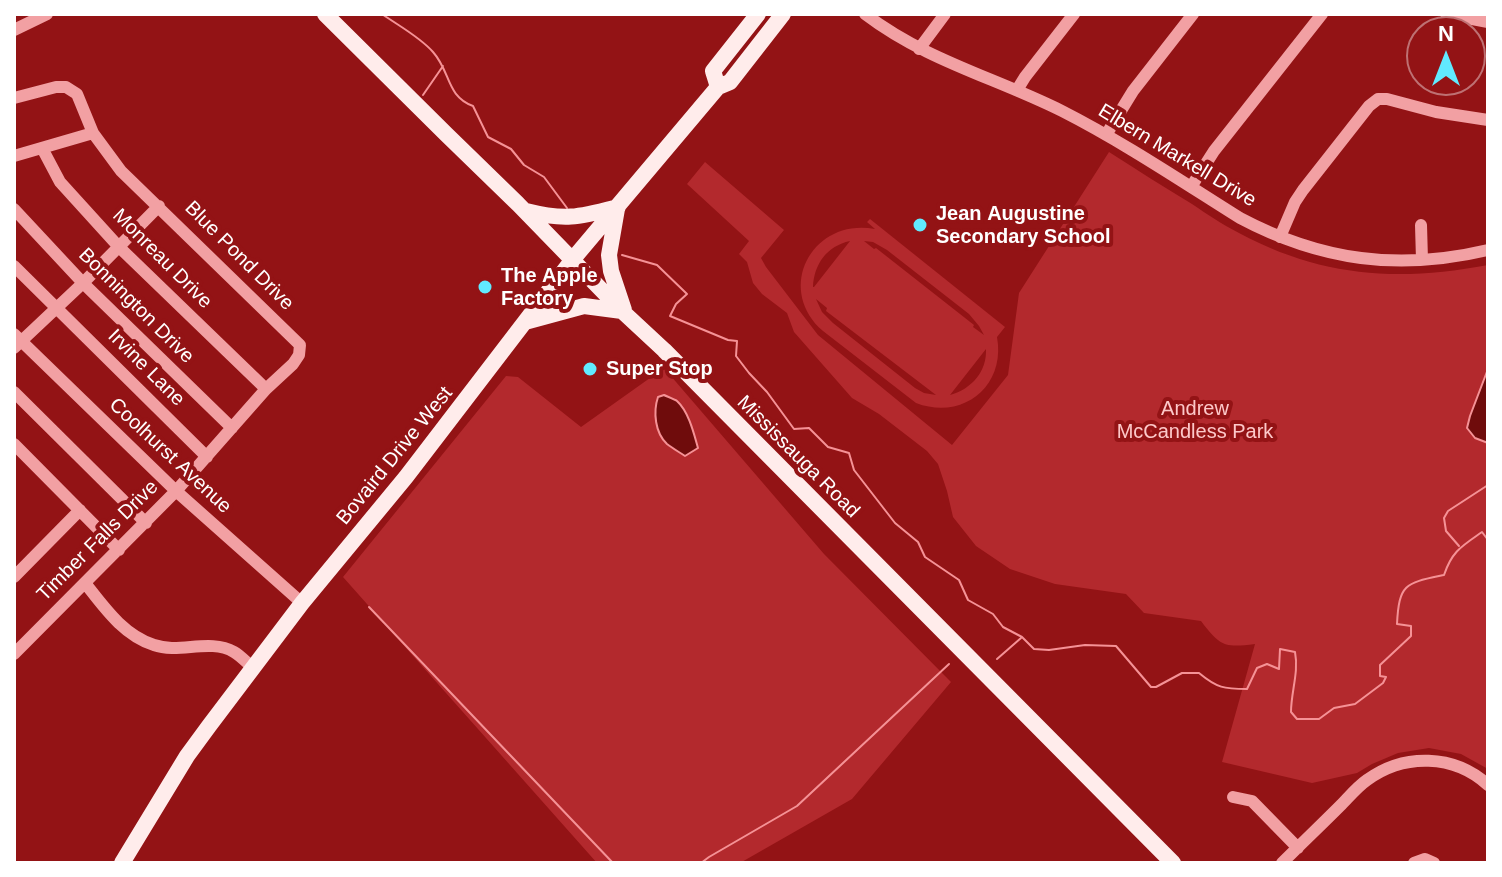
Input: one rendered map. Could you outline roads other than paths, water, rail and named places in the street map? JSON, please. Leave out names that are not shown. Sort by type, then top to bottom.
[{"type":"main road","name":"Mississauga Road","points":[[325,14],[526,211],[1173,863]]},
{"type":"main road","name":"Bovaird Drive West","points":[[718,87],[713,71],[758,14]]},
{"type":"main road","name":"Bovaird Drive West","points":[[122,863],[187,756],[302,603],[406,477],[573,259],[718,87],[730,82],[783,14]]},
{"type":"main road","points":[[525,322],[584,306],[624,312],[609,255],[618,207],[562,218],[526,211]]},
{"type":"street","points":[[14,30],[47,14]]},
{"type":"street","name":"Elbern Markell Drive","points":[[865,14],[919,49],[1017,90],[1106,135],[1240,218],[1280,237],[1347,257],[1384,261],[1462,256],[1488,250]]},
{"type":"street","points":[[919,49],[945,14]]},
{"type":"street","points":[[1017,90],[1074,14]]},
{"type":"street","points":[[1106,135],[1133,91],[1193,14]]},
{"type":"street","points":[[1191,187],[1214,151],[1322,14]]},
{"type":"street","points":[[1446,14],[1488,22]]},
{"type":"street","name":"Blue Pond Drive","points":[[14,98],[56,87],[66,87],[77,94],[93,133],[121,171],[300,345],[299,355],[293,364],[266,389],[176,491]]},
{"type":"street","points":[[1280,237],[1303,190],[1374,101],[1387,99],[1436,112],[1488,120]]},
{"type":"street","points":[[14,156],[93,133]]},
{"type":"street","name":"Monreau Drive","points":[[42,148],[60,182],[119,247],[266,389]]},
{"type":"street","points":[[16,341],[57,308],[159,206]]},
{"type":"street","name":"Bonnington Drive","points":[[14,209],[83,283],[232,428]]},
{"type":"street","points":[[1421,225],[1422,260]]},
{"type":"street","name":"Irvine Lane","points":[[14,266],[207,457]]},
{"type":"street","name":"Coolhurst Avenue","points":[[16,341],[176,491],[302,603]]},
{"type":"street","points":[[14,392],[146,523]]},
{"type":"street","points":[[17,453],[119,550]]},
{"type":"street","name":"Timber Falls Drive","points":[[15,650],[176,491]]},
{"type":"street","points":[[14,577],[80,510]]},
{"type":"street","points":[[85,583],[117,621],[144,641],[168,649],[222,648],[233,651],[253,668]]},
{"type":"street","points":[[1282,863],[1366,780],[1390,768],[1419,761],[1446,762],[1472,772],[1488,785]]},
{"type":"street","points":[[1233,797],[1252,801],[1298,848]]},
{"type":"street","points":[[1414,863],[1425,859],[1434,863]]},
{"type":"waterway","points":[[382,14],[433,52],[453,90],[464,102],[473,106],[488,137],[511,149],[524,165],[544,177],[567,208]]},
{"type":"waterway","points":[[423,95],[443,66]]},
{"type":"waterway","points":[[622,255],[657,265],[687,294],[676,304],[670,316],[737,341],[736,356],[794,429],[809,428],[828,447],[849,453],[854,470],[895,523],[918,542],[925,557],[959,580],[968,600],[993,614],[1003,627],[1022,637],[1034,649],[1116,646],[1151,687],[1182,673],[1199,673],[1216,685],[1239,689],[1247,689],[1257,668],[1267,664],[1279,669],[1280,649],[1295,652],[1291,712],[1297,719],[1319,719],[1334,708],[1355,704],[1383,683],[1386,677],[1380,676],[1380,665],[1411,636],[1411,626],[1397,624],[1400,600],[1407,587],[1444,575],[1454,555],[1482,532],[1488,540]]},
{"type":"waterway","points":[[1459,546],[1446,531],[1444,518],[1448,511],[1488,485]]},
{"type":"waterway","points":[[369,607],[613,863]]},
{"type":"waterway","points":[[997,659],[1021,638]]},
{"type":"waterway","points":[[701,863],[797,806],[949,664]]},
{"type":"place","name":"Jean Augustine Secondary School","points":[[920,225]]},
{"type":"place","name":"The Apple Factory","points":[[485,287]]},
{"type":"place","name":"Super Stop","points":[[590,369]]},
{"type":"park label","name":"Andrew McCandless Park","points":[[1195,420]]}]
